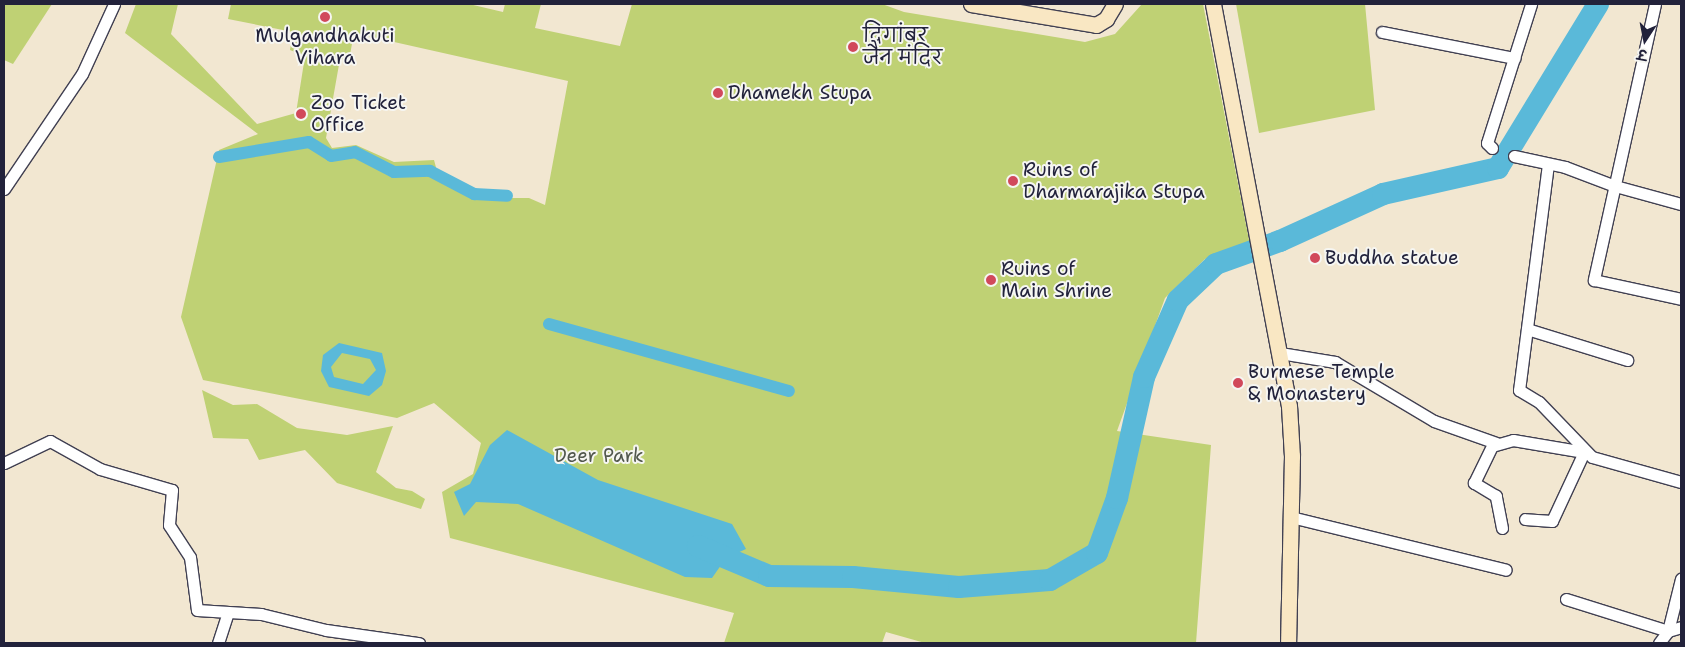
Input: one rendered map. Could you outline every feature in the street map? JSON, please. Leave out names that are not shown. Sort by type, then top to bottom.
[{"type":"street","points":[[4,189],[82,74],[114,4]]},
{"type":"street","points":[[971,4],[1096,25],[1106,19],[1115,4]]},
{"type":"street","points":[[1213,4],[1280,353],[1292,456],[1288,643]]},
{"type":"street","points":[[1492,148],[1487,143],[1531,4]]},
{"type":"street","points":[[1655,4],[1594,280],[1681,299]]},
{"type":"street","points":[[1382,32],[1514,58]]},
{"type":"street","points":[[1514,156],[1548,164],[1615,186],[1681,204]]},
{"type":"street","points":[[1548,164],[1519,390],[1539,402],[1584,452]]},
{"type":"street","points":[[1527,330],[1627,360]]},
{"type":"street","points":[[1280,353],[1335,362],[1434,421],[1496,443],[1513,440],[1584,452],[1681,482]]},
{"type":"street","points":[[4,463],[50,441],[100,469],[172,490],[169,525],[190,557],[197,610],[262,614],[326,630],[419,643]]},
{"type":"street","points":[[1496,443],[1474,483],[1496,496],[1502,528]]},
{"type":"street","points":[[1525,519],[1552,520],[1584,452]]},
{"type":"street","points":[[1291,517],[1506,570]]},
{"type":"street","points":[[1659,643],[1668,631],[1681,579]]},
{"type":"street","points":[[1566,599],[1668,631],[1681,627]]},
{"type":"street","points":[[218,643],[228,613]]},
{"type":"green space","points":[[4,4],[52,4],[13,64],[4,60]]},
{"type":"green space","name":"Deer Park","points":[[136,4],[178,4],[171,34],[257,124],[296,113],[305,56],[290,50],[293,32],[228,19],[231,4],[469,4],[503,12],[505,4],[541,4],[535,28],[620,46],[632,4],[882,4],[904,12],[1085,42],[1115,34],[1142,4],[1203,4],[1250,245],[1205,259],[1165,298],[1117,431],[1211,445],[1196,643],[925,643],[886,632],[882,643],[724,643],[734,613],[450,538],[442,492],[473,474],[481,443],[434,403],[397,418],[203,380],[181,317],[219,150],[258,134],[125,33]],"holes":[[[354,33],[568,81],[545,205],[529,198],[481,198],[440,182],[434,160],[394,162],[356,145],[332,148],[326,138],[340,59],[349,60]]]},
{"type":"green space","points":[[1236,4],[1365,4],[1375,110],[1259,133]]},
{"type":"green space","points":[[202,390],[233,405],[257,404],[297,428],[347,435],[393,426],[376,472],[396,488],[412,491],[425,499],[421,509],[337,483],[305,450],[259,460],[248,439],[213,438]]},
{"type":"water","points":[[339,343],[382,353],[386,371],[382,385],[369,396],[329,387],[321,371],[323,355]],"holes":[[[342,353],[370,359],[376,370],[363,384],[334,377],[331,367]]]},
{"type":"water","points":[[507,430],[598,480],[732,524],[746,549],[726,558],[712,578],[685,577],[518,504],[476,502],[464,516],[454,492],[470,484],[490,445]]},
{"type":"waterway","points":[[698,546],[769,576],[853,577],[959,587],[1050,580],[1097,553],[1117,498],[1144,377],[1178,300],[1216,264],[1280,241],[1383,194],[1498,168],[1598,4]]},
{"type":"waterway","points":[[219,157],[309,142],[331,156],[355,152],[394,172],[430,171],[474,194],[507,196]]},
{"type":"waterway","points":[[549,324],[789,391]]},
{"type":"place","name":"Mulgandhakuti Vihara","points":[[325,17]]},
{"type":"place","name":"दिगांबर जैन मंदिर","points":[[853,47]]},
{"type":"place","name":"Dhamekh Stupa","points":[[718,93]]},
{"type":"place","name":"Zoo Ticket Office","points":[[301,114]]},
{"type":"place","name":"Ruins of Dharmarajika Stupa","points":[[1013,181]]},
{"type":"place","name":"Buddha statue","points":[[1315,258]]},
{"type":"place","name":"Ruins of Main Shrine","points":[[991,280]]},
{"type":"place","name":"Burmese Temple & Monastery","points":[[1238,383]]}]
